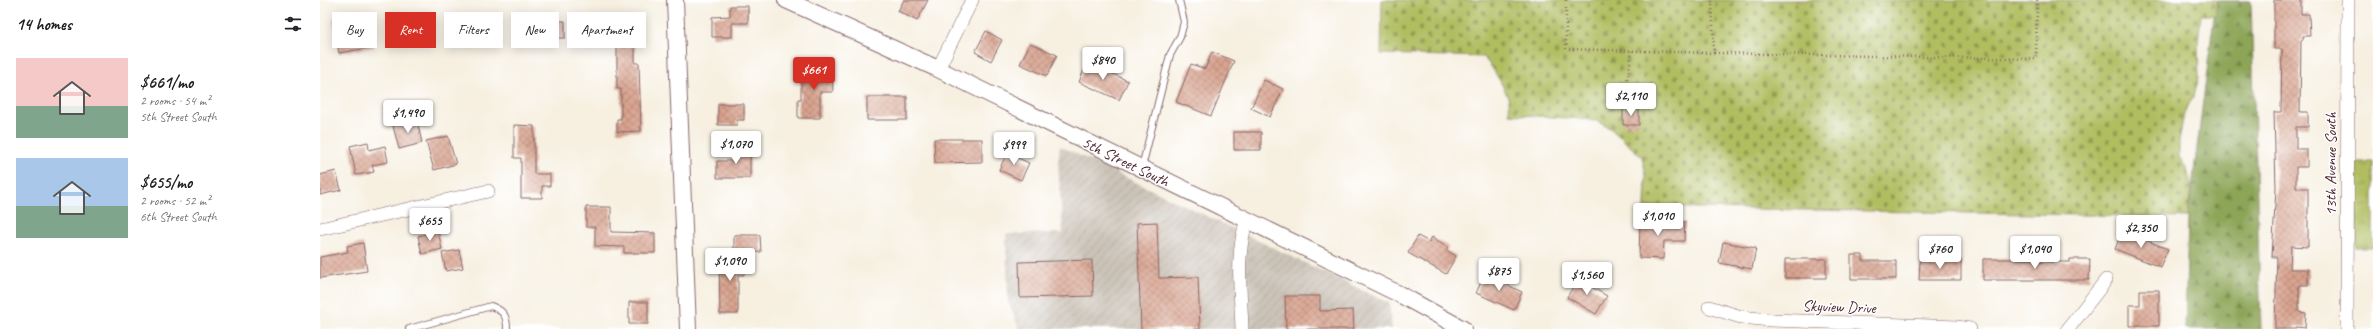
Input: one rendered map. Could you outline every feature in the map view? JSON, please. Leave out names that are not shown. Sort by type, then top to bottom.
[{"type":"street","points":[[675,0],[688,329]]},
{"type":"street","name":"5th Street South","points":[[786,0],[938,69],[1399,294],[1463,329]]},
{"type":"street","points":[[938,69],[972,0]]},
{"type":"street","name":"13th Avenue South","points":[[2347,329],[2348,0]]},
{"type":"street","points":[[320,229],[488,191]]},
{"type":"street","points":[[1242,329],[1240,262],[1241,237],[1247,220]]},
{"type":"street","points":[[2068,329],[2106,280]]},
{"type":"street","name":"Skyview Drive","points":[[1709,307],[1741,317],[1770,320],[1957,326],[1970,329]]},
{"type":"lane","points":[[1141,168],[1155,122],[1170,55],[1180,37],[1184,22],[1179,0]]},
{"type":"lane","points":[[409,329],[491,306],[500,309],[507,318],[507,329]]},
{"type":"path","points":[[1566,0],[1566,49],[2036,59],[2037,0]]},
{"type":"path","points":[[1712,0],[1714,53]]},
{"type":"path","points":[[1624,99],[1632,51]]},
{"type":"shaded area","points":[[1060,146],[1389,303],[1392,329],[1019,329],[1008,301],[1006,234],[1063,233],[1058,164]]},
{"type":"green space","points":[[1382,0],[2216,0],[2216,15],[2201,15],[2198,44],[2199,77],[2194,95],[2184,114],[2179,141],[2179,157],[2187,169],[2191,185],[2188,217],[1645,207],[1646,175],[1642,157],[1610,128],[1594,120],[1509,114],[1508,96],[1494,71],[1483,57],[1381,54]]},
{"type":"green space","points":[[2216,1],[2251,1],[2261,329],[2185,329],[2188,217]]},
{"type":"green space","points":[[2357,162],[2373,162],[2373,248],[2356,248]]},
{"type":"building","points":[[904,0],[928,0],[917,21],[898,11]]},
{"type":"building","points":[[2274,0],[2301,0],[2301,14],[2309,14],[2310,36],[2303,36],[2303,40],[2301,40],[2300,112],[2308,112],[2308,127],[2296,127],[2296,149],[2307,149],[2307,167],[2296,167],[2296,188],[2308,188],[2308,247],[2291,246],[2290,269],[2308,269],[2308,285],[2299,285],[2299,312],[2306,313],[2305,328],[2295,327],[2295,329],[2275,329],[2277,257],[2272,257],[2276,188],[2274,112],[2281,112],[2282,49],[2274,49]]},
{"type":"building","points":[[730,6],[748,6],[748,23],[732,23],[732,37],[712,37],[712,17],[730,16]]},
{"type":"building","points":[[559,21],[565,21],[565,38],[559,38]]},
{"type":"building","points":[[986,31],[1002,40],[991,61],[975,52]]},
{"type":"building","points":[[1030,43],[1057,55],[1047,76],[1020,64]]},
{"type":"building","points":[[338,48],[368,48],[339,53]]},
{"type":"building","points":[[617,48],[635,48],[635,63],[639,63],[641,131],[617,132],[617,119],[621,119],[621,89],[617,89]]},
{"type":"building","points":[[1212,52],[1234,61],[1211,116],[1176,102],[1191,64],[1205,69]]},
{"type":"building","points":[[1087,62],[1128,81],[1119,100],[1079,82]]},
{"type":"building","points":[[801,69],[832,69],[833,92],[820,92],[820,118],[798,118],[798,99],[801,99]]},
{"type":"building","points":[[1264,80],[1283,89],[1270,117],[1251,108]]},
{"type":"building","points":[[867,97],[907,97],[907,120],[867,120]]},
{"type":"building","points":[[718,104],[744,104],[744,120],[737,120],[737,125],[718,125]]},
{"type":"building","points":[[1623,109],[1639,109],[1639,125],[1623,125]]},
{"type":"building","points":[[417,120],[422,143],[399,149],[393,126]]},
{"type":"building","points":[[514,125],[534,126],[534,174],[550,174],[550,186],[542,186],[542,198],[521,198],[521,158],[514,158]]},
{"type":"building","points":[[1234,132],[1261,132],[1261,150],[1234,150]]},
{"type":"building","points":[[448,136],[456,164],[434,170],[426,141]]},
{"type":"building","points":[[934,139],[982,139],[982,162],[935,163]]},
{"type":"building","points":[[368,142],[369,150],[385,146],[388,162],[372,165],[374,172],[356,175],[350,146]]},
{"type":"building","points":[[735,147],[750,147],[750,178],[717,178],[717,161],[735,161]]},
{"type":"building","points":[[1007,153],[1029,163],[1021,180],[999,170]]},
{"type":"building","points":[[336,171],[341,190],[320,195],[320,175]]},
{"type":"building","points":[[586,207],[611,207],[611,232],[655,233],[655,253],[624,253],[624,247],[595,246],[595,227],[586,227]]},
{"type":"building","points":[[1640,220],[1685,222],[1684,241],[1664,241],[1663,259],[1639,258]]},
{"type":"building","points":[[1157,222],[1159,278],[1198,277],[1200,329],[1141,329],[1137,223]]},
{"type":"building","points":[[438,231],[442,249],[422,254],[418,236]]},
{"type":"building","points":[[2122,231],[2168,249],[2160,267],[2115,249]]},
{"type":"building","points":[[734,235],[760,235],[761,252],[734,253]]},
{"type":"building","points":[[1418,236],[1429,242],[1432,237],[1448,247],[1446,250],[1456,256],[1446,274],[1408,253]]},
{"type":"building","points":[[1723,242],[1756,248],[1752,269],[1719,263]]},
{"type":"building","points":[[363,243],[367,271],[320,278],[320,257],[348,252],[347,246]]},
{"type":"building","points":[[459,250],[463,268],[446,271],[442,253]]},
{"type":"building","points":[[719,254],[744,254],[744,275],[738,275],[738,314],[720,314]]},
{"type":"building","points":[[1851,255],[1863,255],[1863,261],[1896,261],[1896,279],[1851,279]]},
{"type":"building","points":[[1785,259],[1826,259],[1826,278],[1785,278]]},
{"type":"building","points":[[1983,259],[2036,259],[2036,262],[2070,262],[2070,259],[2090,259],[2089,280],[1983,280]]},
{"type":"building","points":[[1092,260],[1093,296],[1020,298],[1019,262]]},
{"type":"building","points":[[1920,260],[1961,260],[1961,280],[1919,280]]},
{"type":"building","points":[[1485,274],[1522,292],[1514,310],[1476,293]]},
{"type":"building","points":[[1578,279],[1607,296],[1596,314],[1567,297]]},
{"type":"building","points":[[2140,290],[2159,290],[2159,326],[2129,326],[2129,305],[2140,305]]},
{"type":"building","points":[[1285,296],[1320,296],[1320,311],[1353,310],[1354,329],[1286,329]]},
{"type":"building","points":[[629,302],[648,302],[648,324],[629,324]]}]
